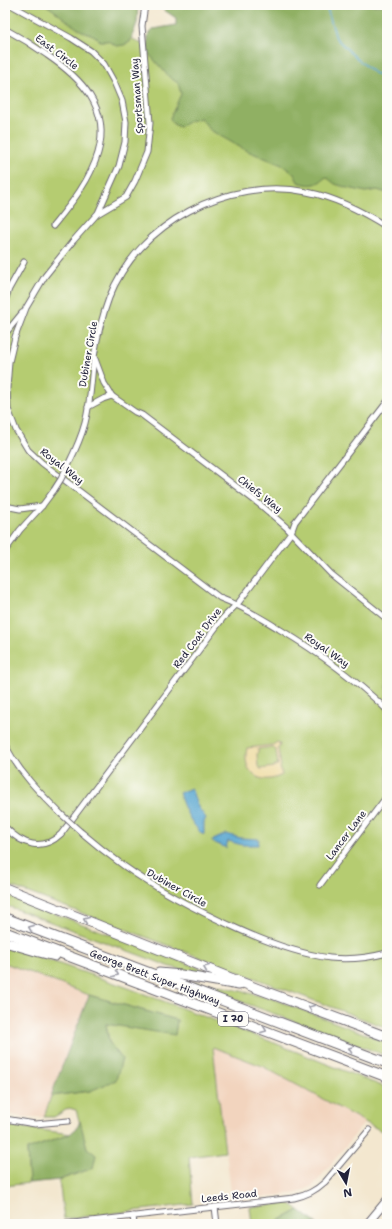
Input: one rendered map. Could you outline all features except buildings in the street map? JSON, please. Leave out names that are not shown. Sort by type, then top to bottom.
[{"type":"highway","points":[[5,888],[256,988],[387,1037]]},
{"type":"highway","name":"George Brett Super Highway","points":[[5,918],[387,1063]]},
{"type":"highway","name":"George Brett Super Highway","points":[[5,932],[387,1077]]},
{"type":"highway","points":[[5,942],[39,952],[80,960]]},
{"type":"highway","points":[[146,972],[181,975],[256,988]]},
{"type":"main road","points":[[367,1224],[387,1200]]},
{"type":"street","name":"Royal Way","points":[[12,5],[71,38],[91,51],[104,64],[122,101],[126,122],[125,142],[119,166],[98,213],[45,276],[26,308],[15,337],[9,362],[7,388],[8,409],[16,430],[28,450],[42,463],[220,598],[264,620],[324,658],[347,675],[387,710]]},
{"type":"street","name":"Sportsman Way","points":[[98,213],[126,197],[136,181],[147,152],[150,117],[142,26],[145,5]]},
{"type":"street","name":"East Circle","points":[[5,30],[23,38],[68,70],[83,85],[98,114],[100,138],[98,153],[95,161],[76,196],[53,226]]},
{"type":"street","name":"Dubiner Circle","points":[[5,551],[20,530],[42,506],[54,490],[68,465],[79,442],[85,422],[97,339],[109,298],[127,265],[143,246],[163,228],[175,220],[211,202],[234,194],[256,190],[280,189],[306,192],[340,201],[387,227]]},
{"type":"street","points":[[5,302],[24,262]]},
{"type":"street","points":[[5,334],[26,308]]},
{"type":"street","name":"Chiefs Way","points":[[94,358],[104,383],[112,396],[135,412],[142,415],[263,507],[331,574],[387,619]]},
{"type":"street","points":[[88,407],[112,396]]},
{"type":"street","name":"Red Coat Drive","points":[[5,827],[22,840],[36,845],[49,843],[62,834],[223,618],[239,602],[291,533],[295,522],[387,402]]},
{"type":"street","points":[[5,506],[20,509],[42,506]]},
{"type":"street","name":"Dubiner Circle","points":[[5,745],[24,774],[61,814],[123,866],[157,888],[211,917],[257,938],[299,952],[344,959],[387,953]]},
{"type":"street","name":"Lancer Lane","points":[[320,885],[387,796]]},
{"type":"street","points":[[5,1119],[35,1124],[68,1121]]},
{"type":"street","name":"Leeds Road","points":[[64,1224],[294,1198],[310,1194],[317,1190],[325,1182],[369,1130]]},
{"type":"street","points":[[215,1207],[218,1224]]},
{"type":"street","points":[[133,1216],[134,1224]]},
{"type":"shaded area","points":[[5,963],[89,995],[44,1117],[22,1117],[5,1113]]},
{"type":"shaded area","points":[[213,1047],[262,1066],[365,1122],[314,1185],[298,1193],[232,1200]]},
{"type":"green space","points":[[5,5],[72,5],[387,178],[387,1028],[5,884]]},
{"type":"green space","points":[[46,5],[138,5],[137,23],[130,42],[117,46],[108,41],[100,41],[93,35],[83,32]]},
{"type":"green space","points":[[158,5],[387,5],[387,193],[377,190],[366,192],[348,188],[335,184],[326,177],[316,184],[298,182],[294,174],[282,165],[245,150],[210,130],[201,118],[190,121],[180,127],[173,124],[170,118],[181,94],[178,83],[169,77],[148,53],[148,35],[154,29],[176,25],[176,18]]},
{"type":"green space","points":[[5,895],[221,976],[205,975],[171,967],[5,905]]},
{"type":"green space","points":[[5,945],[123,986],[272,1042],[387,1088],[387,1134],[262,1066],[213,1047],[225,1152],[189,1157],[193,1204],[64,1219],[59,1180],[93,1168],[76,1110],[69,1108],[54,1117],[44,1117],[51,1096],[90,1091],[122,1059],[109,1042],[106,1024],[175,1034],[177,1020],[89,995],[5,963]]},
{"type":"green space","points":[[195,982],[225,987],[273,999],[387,1042],[387,1056],[194,984]]},
{"type":"green space","points":[[89,995],[177,1020],[175,1035],[106,1024],[109,1042],[122,1059],[116,1080],[90,1091],[51,1096]]},
{"type":"green space","points":[[80,1121],[87,1148],[96,1155],[93,1168],[59,1180],[29,1183],[27,1150],[70,1134],[77,1128]]},
{"type":"green space","points":[[5,1125],[70,1134],[27,1150],[29,1183],[5,1186]]},
{"type":"green space","points":[[289,1203],[299,1210],[276,1222],[276,1224],[252,1224],[250,1207]]},
{"type":"green space","points":[[299,1210],[317,1224],[275,1223]]},
{"type":"sand","points":[[277,742],[280,745],[278,749],[282,775],[266,779],[254,775],[247,764],[247,748],[273,745]],"holes":[[[272,747],[276,750],[278,765],[261,769],[258,767],[258,749]]]},
{"type":"water","points":[[191,788],[198,807],[206,818],[204,822],[203,835],[188,816],[179,793]]},
{"type":"water","points":[[226,834],[241,838],[259,839],[258,845],[242,845],[228,841],[226,848],[211,841]]},
{"type":"waterway","points":[[328,5],[327,8],[336,38],[374,73],[387,78]]}]
